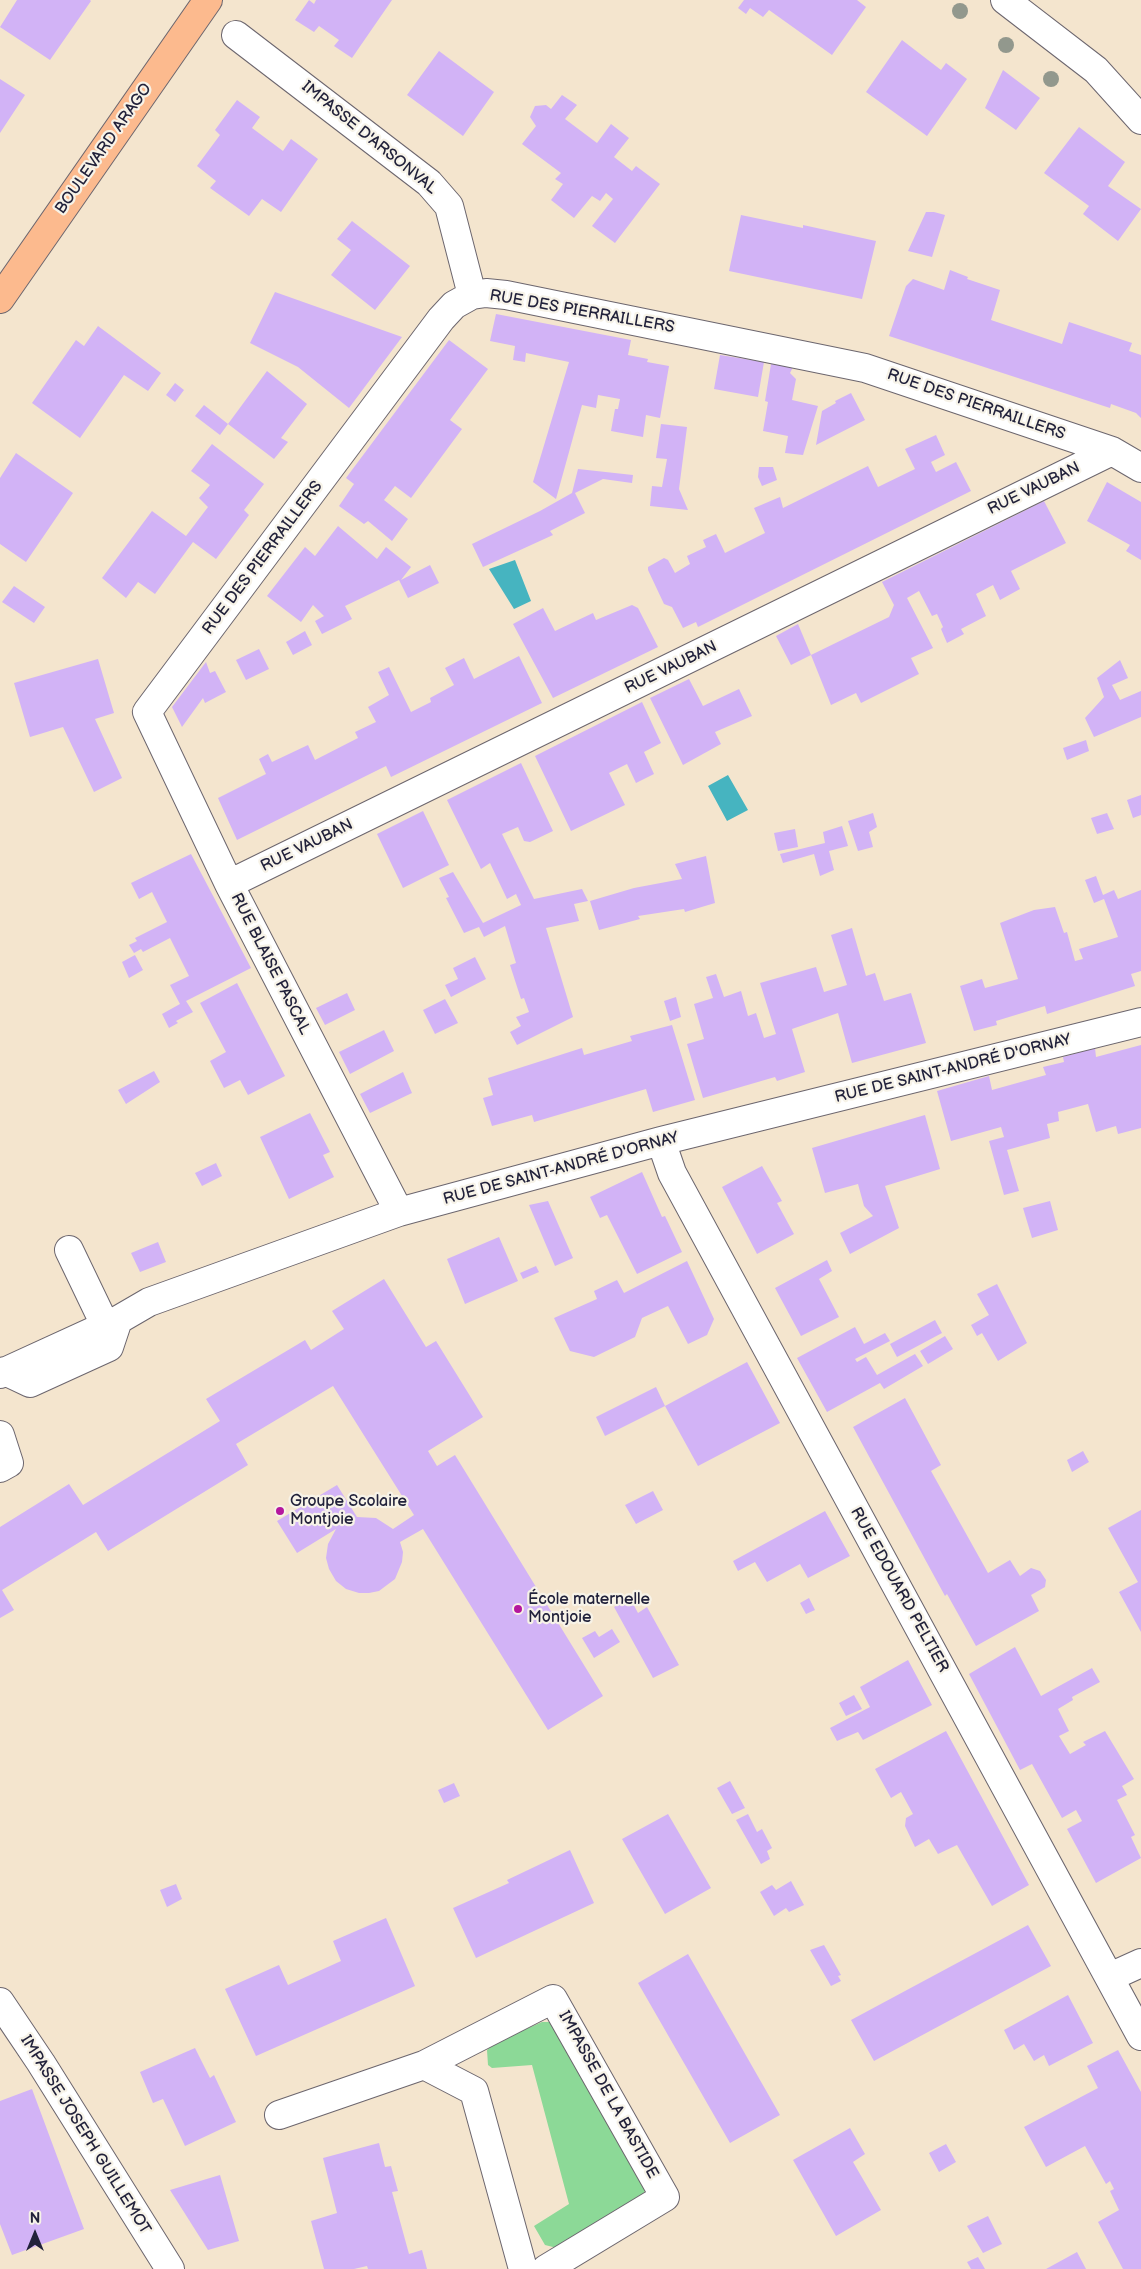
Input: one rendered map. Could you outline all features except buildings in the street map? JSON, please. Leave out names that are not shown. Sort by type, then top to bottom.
[{"type":"main road","name":"BOULEVARD ARAGO","points":[[0,299],[208,0]]},
{"type":"street","points":[[1005,0],[1096,70],[1141,120]]},
{"type":"street","name":"IMPASSE D'ARSONVAL","points":[[236,35],[429,182],[449,206],[472,295]]},
{"type":"street","name":"RUE DES PIERRAILLERS","points":[[147,712],[441,319],[454,305],[472,295],[486,293],[506,295],[866,368],[1112,451],[1141,468]]},
{"type":"street","name":"RUE VAUBAN","points":[[229,884],[1112,451]]},
{"type":"street","name":"RUE BLAISE PASCAL","points":[[147,712],[229,884],[399,1212]]},
{"type":"street","name":"RUE DE SAINT-ANDRÉ D'ORNAY","points":[[111,1322],[149,1302],[399,1212],[661,1141],[1141,1022]]},
{"type":"street","name":"RUE EDOUARD PELTIER","points":[[661,1141],[672,1174],[1141,2036]]},
{"type":"street","points":[[2,1372],[30,1383],[109,1347],[111,1322],[69,1250]]},
{"type":"street","points":[[0,1435],[9,1463],[0,1468]]},
{"type":"street","points":[[1110,1977],[1141,1962]]},
{"type":"street","name":"IMPASSE DE LA BASTIDE","points":[[279,2115],[424,2065],[554,1999],[665,2197],[546,2269]]},
{"type":"street","name":"IMPASSE JOSEPH GUILLEMOT","points":[[0,2002],[41,2063],[170,2269]]},
{"type":"street","points":[[424,2065],[474,2091],[523,2269]]},
{"type":"green space","points":[[542,2022],[551,2022],[644,2184],[645,2195],[557,2248],[545,2245],[534,2226],[569,2204],[532,2065],[492,2068],[488,2065],[487,2050],[496,2042]]},
{"type":"water","points":[[515,560],[531,601],[514,609],[489,569]]},
{"type":"water","points":[[728,775],[748,810],[727,821],[708,786]]},
{"type":"place","name":"Groupe Scolaire Montjoie","points":[[280,1511]]},
{"type":"place","name":"École maternelle Montjoie","points":[[518,1609]]}]
